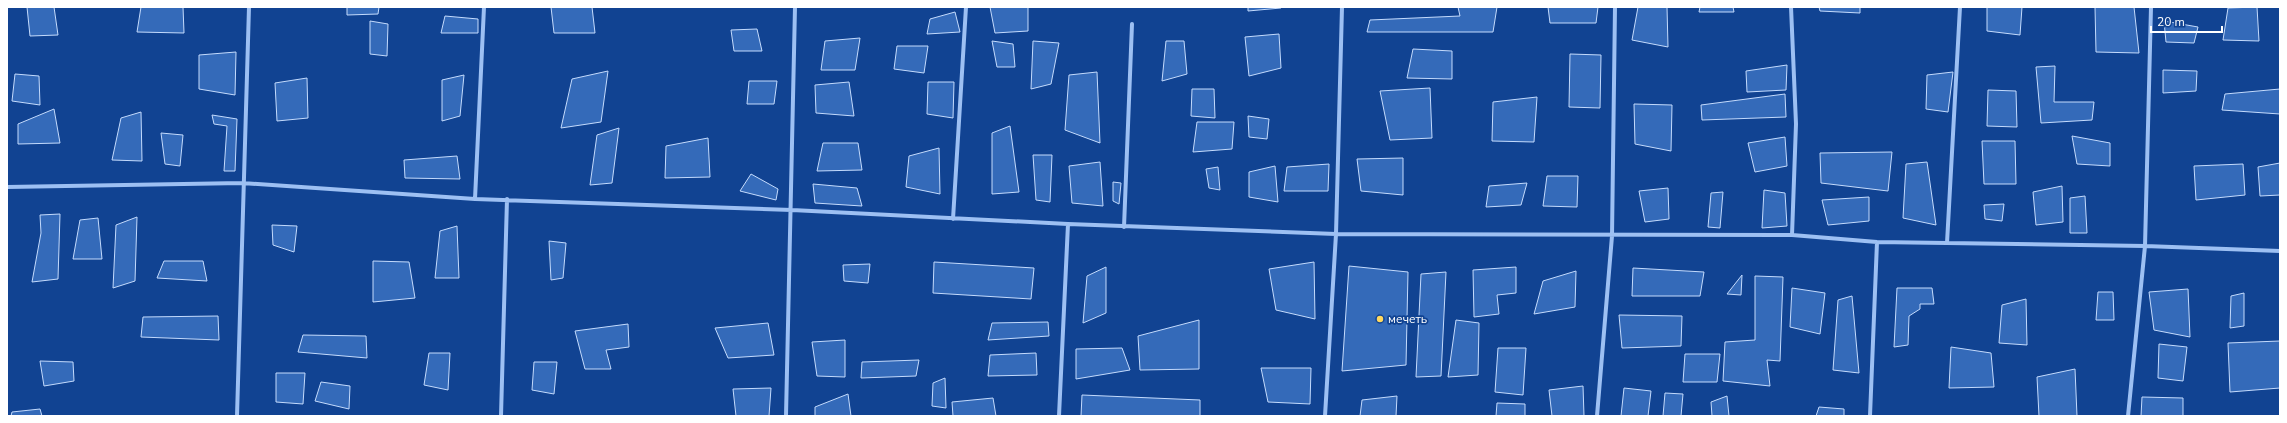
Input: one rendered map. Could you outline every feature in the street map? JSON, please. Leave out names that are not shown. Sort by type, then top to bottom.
[{"type":"street","points":[[238,416],[242,184],[249,7]]},
{"type":"street","points":[[475,199],[484,7]]},
{"type":"street","points":[[786,416],[792,210],[795,7]]},
{"type":"street","points":[[953,219],[966,7]]},
{"type":"street","points":[[1325,416],[1336,234],[1342,7]]},
{"type":"street","points":[[1597,416],[1612,236],[1615,7]]},
{"type":"street","points":[[1791,7],[1796,124],[1792,235]]},
{"type":"street","points":[[1948,243],[1960,7]]},
{"type":"street","points":[[2128,416],[2145,246],[2151,7]]},
{"type":"street","points":[[1124,227],[1132,24]]},
{"type":"street","points":[[7,186],[242,184],[475,199],[792,210],[1124,227],[1336,234],[1612,236],[1792,235],[1877,242],[2145,246],[2280,251]]},
{"type":"street","points":[[501,416],[508,199]]},
{"type":"street","points":[[1060,416],[1068,224]]},
{"type":"street","points":[[1870,416],[1877,242]]},
{"type":"building","points":[[27,7],[54,7],[58,35],[30,36]]},
{"type":"building","points":[[141,7],[183,7],[184,33],[137,32]]},
{"type":"building","points":[[347,7],[379,7],[378,14],[347,15]]},
{"type":"building","points":[[551,7],[592,7],[595,33],[554,33]]},
{"type":"building","points":[[990,7],[1028,7],[1028,31],[995,33]]},
{"type":"building","points":[[1248,7],[1281,7],[1281,8],[1248,11]]},
{"type":"building","points":[[1458,7],[1497,7],[1493,32],[1367,32],[1370,20],[1460,16]]},
{"type":"building","points":[[1548,7],[1598,7],[1596,23],[1550,23]]},
{"type":"building","points":[[1638,7],[1667,7],[1668,47],[1632,40]]},
{"type":"building","points":[[1700,7],[1733,7],[1734,12],[1699,12]]},
{"type":"building","points":[[1819,7],[1860,7],[1860,13],[1820,11]]},
{"type":"building","points":[[1987,7],[2022,7],[2020,35],[1987,31]]},
{"type":"building","points":[[2095,7],[2134,7],[2139,53],[2096,52]]},
{"type":"building","points":[[2257,7],[2259,41],[2223,40],[2228,8]]},
{"type":"building","points":[[955,12],[960,32],[927,34],[930,19]]},
{"type":"building","points":[[445,16],[478,19],[478,33],[441,33]]},
{"type":"building","points":[[370,21],[388,24],[387,56],[370,54]]},
{"type":"building","points":[[2164,21],[2198,27],[2194,43],[2166,42]]},
{"type":"building","points":[[757,29],[762,51],[734,51],[731,30]]},
{"type":"building","points":[[1279,34],[1281,68],[1249,76],[1245,37]]},
{"type":"building","points":[[860,38],[855,70],[821,70],[825,41]]},
{"type":"building","points":[[992,41],[1013,44],[1015,67],[997,67]]},
{"type":"building","points":[[1033,41],[1059,43],[1051,84],[1031,89]]},
{"type":"building","points":[[1166,41],[1184,41],[1187,74],[1162,81]]},
{"type":"building","points":[[897,46],[928,46],[924,73],[894,69]]},
{"type":"building","points":[[1413,49],[1452,51],[1452,79],[1407,78]]},
{"type":"building","points":[[236,52],[235,95],[199,89],[199,55]]},
{"type":"building","points":[[1570,54],[1601,55],[1600,108],[1569,107]]},
{"type":"building","points":[[1787,65],[1786,90],[1747,92],[1746,71]]},
{"type":"building","points":[[2055,66],[2054,102],[2094,102],[2092,120],[2041,123],[2036,67]]},
{"type":"building","points":[[2163,70],[2197,71],[2196,91],[2163,93]]},
{"type":"building","points":[[608,71],[601,122],[561,128],[572,79]]},
{"type":"building","points":[[1097,72],[1100,143],[1065,130],[1069,75]]},
{"type":"building","points":[[1953,72],[1948,112],[1926,109],[1927,75]]},
{"type":"building","points":[[15,74],[39,76],[40,105],[12,101]]},
{"type":"building","points":[[464,75],[460,116],[442,121],[442,80]]},
{"type":"building","points":[[307,78],[308,118],[277,121],[275,83]]},
{"type":"building","points":[[749,81],[777,81],[774,104],[747,104]]},
{"type":"building","points":[[849,82],[854,116],[816,113],[815,85]]},
{"type":"building","points":[[928,82],[954,82],[953,118],[927,114]]},
{"type":"building","points":[[1430,88],[1432,138],[1390,140],[1380,91]]},
{"type":"building","points":[[1192,89],[1214,89],[1215,118],[1191,116]]},
{"type":"building","points":[[2280,89],[2280,114],[2222,110],[2225,94]]},
{"type":"building","points":[[1988,90],[2016,91],[2017,127],[1987,126]]},
{"type":"building","points":[[1785,94],[1786,117],[1702,120],[1701,105]]},
{"type":"building","points":[[1537,97],[1534,142],[1492,141],[1493,102]]},
{"type":"building","points":[[1634,104],[1672,105],[1671,151],[1635,144]]},
{"type":"building","points":[[54,109],[60,143],[18,144],[18,124]]},
{"type":"building","points":[[141,112],[142,161],[112,160],[121,118]]},
{"type":"building","points":[[212,115],[237,119],[235,171],[224,171],[227,126],[214,124]]},
{"type":"building","points":[[1248,116],[1269,119],[1267,139],[1249,137]]},
{"type":"building","points":[[1197,122],[1234,122],[1232,149],[1193,152]]},
{"type":"building","points":[[1010,126],[1019,192],[992,194],[992,133]]},
{"type":"building","points":[[619,128],[612,183],[590,185],[597,135]]},
{"type":"building","points":[[161,133],[183,135],[180,166],[165,164]]},
{"type":"building","points":[[2072,136],[2110,143],[2110,166],[2077,164]]},
{"type":"building","points":[[1785,137],[1787,166],[1755,172],[1748,143]]},
{"type":"building","points":[[708,138],[710,177],[665,178],[666,146]]},
{"type":"building","points":[[1982,141],[2015,141],[2016,184],[1984,184]]},
{"type":"building","points":[[823,143],[858,143],[862,170],[817,171]]},
{"type":"building","points":[[939,148],[940,194],[906,187],[909,156]]},
{"type":"building","points":[[1892,152],[1888,191],[1821,183],[1820,153]]},
{"type":"building","points":[[1033,155],[1052,155],[1050,202],[1036,200]]},
{"type":"building","points":[[457,156],[460,179],[405,178],[404,160]]},
{"type":"building","points":[[1403,158],[1403,195],[1361,191],[1357,159]]},
{"type":"building","points":[[1100,162],[1103,206],[1072,203],[1069,166]]},
{"type":"building","points":[[1927,162],[1936,225],[1903,218],[1906,164]]},
{"type":"building","points":[[2280,163],[2280,195],[2260,196],[2258,167]]},
{"type":"building","points":[[1329,164],[1328,191],[1284,191],[1287,167]]},
{"type":"building","points":[[2243,164],[2245,195],[2196,200],[2194,166]]},
{"type":"building","points":[[1275,166],[1278,202],[1249,197],[1249,172]]},
{"type":"building","points":[[1218,167],[1220,190],[1209,188],[1206,169]]},
{"type":"building","points":[[751,174],[778,189],[776,200],[740,191]]},
{"type":"building","points":[[1547,176],[1578,176],[1577,207],[1543,206]]},
{"type":"building","points":[[1113,182],[1121,183],[1119,204],[1113,201]]},
{"type":"building","points":[[1527,183],[1521,205],[1486,207],[1489,186]]},
{"type":"building","points":[[813,184],[857,188],[862,206],[815,203]]},
{"type":"building","points":[[2062,186],[2063,222],[2036,225],[2033,192]]},
{"type":"building","points":[[1668,188],[1669,219],[1645,222],[1639,191]]},
{"type":"building","points":[[1764,190],[1785,193],[1787,226],[1762,228]]},
{"type":"building","points":[[1723,192],[1720,228],[1708,227],[1711,193]]},
{"type":"building","points":[[2085,196],[2087,233],[2070,233],[2070,198]]},
{"type":"building","points":[[1869,197],[1869,221],[1828,225],[1822,200]]},
{"type":"building","points":[[2004,204],[2002,221],[1985,219],[1984,205]]},
{"type":"building","points":[[60,214],[58,279],[32,282],[41,233],[40,215]]},
{"type":"building","points":[[137,217],[135,281],[113,288],[116,225]]},
{"type":"building","points":[[98,218],[102,259],[73,259],[80,220]]},
{"type":"building","points":[[272,225],[297,226],[294,252],[273,245]]},
{"type":"building","points":[[457,226],[459,278],[435,278],[440,231]]},
{"type":"building","points":[[549,241],[566,243],[563,278],[551,280]]},
{"type":"building","points":[[164,261],[203,261],[207,281],[157,278]]},
{"type":"building","points":[[373,261],[409,262],[415,298],[373,302]]},
{"type":"building","points":[[934,262],[1034,268],[1031,299],[933,293]]},
{"type":"building","points":[[1314,262],[1315,319],[1276,310],[1269,269]]},
{"type":"building","points":[[870,264],[868,283],[844,281],[843,265]]},
{"type":"building","points":[[1349,266],[1408,272],[1406,365],[1342,371]]},
{"type":"building","points":[[1106,267],[1106,313],[1083,323],[1087,276]]},
{"type":"building","points":[[1516,267],[1516,293],[1497,295],[1499,314],[1474,317],[1473,270]]},
{"type":"building","points":[[1633,268],[1704,272],[1700,296],[1632,296]]},
{"type":"building","points":[[1576,271],[1575,307],[1534,314],[1543,281]]},
{"type":"building","points":[[1446,272],[1441,376],[1416,377],[1421,274]]},
{"type":"building","points":[[1742,275],[1741,295],[1727,294]]},
{"type":"building","points":[[1755,276],[1783,277],[1780,361],[1767,360],[1770,386],[1723,381],[1725,342],[1755,340]]},
{"type":"building","points":[[1792,288],[1825,293],[1820,334],[1790,327]]},
{"type":"building","points":[[1897,288],[1932,288],[1934,304],[1920,304],[1920,309],[1909,316],[1908,345],[1894,347]]},
{"type":"building","points":[[2188,289],[2190,337],[2154,330],[2149,292]]},
{"type":"building","points":[[2098,292],[2113,292],[2114,320],[2096,320]]},
{"type":"building","points":[[2244,293],[2244,326],[2230,328],[2231,296]]},
{"type":"building","points":[[1852,296],[1859,373],[1833,370],[1838,300]]},
{"type":"building","points":[[2026,299],[2027,345],[1999,343],[2002,305]]},
{"type":"building","points":[[1619,315],[1682,316],[1681,346],[1622,348]]},
{"type":"building","points":[[218,316],[219,340],[141,337],[143,317]]},
{"type":"building","points":[[1199,320],[1199,369],[1140,370],[1138,336]]},
{"type":"building","points":[[1456,320],[1479,323],[1478,375],[1448,377]]},
{"type":"building","points":[[1048,322],[1049,336],[988,340],[992,323]]},
{"type":"building","points":[[768,323],[774,355],[728,358],[715,328]]},
{"type":"building","points":[[628,324],[629,347],[606,350],[611,369],[585,369],[575,331]]},
{"type":"building","points":[[303,335],[366,336],[367,358],[298,352]]},
{"type":"building","points":[[845,340],[845,377],[817,376],[812,342]]},
{"type":"building","points":[[2280,341],[2280,388],[2230,392],[2228,343]]},
{"type":"building","points":[[2159,344],[2187,347],[2183,381],[2158,378]]},
{"type":"building","points":[[1951,347],[1991,353],[1994,387],[1949,388]]},
{"type":"building","points":[[1122,348],[1130,370],[1076,379],[1076,349]]},
{"type":"building","points":[[1498,348],[1526,348],[1523,395],[1495,392]]},
{"type":"building","points":[[429,353],[450,353],[448,390],[424,385]]},
{"type":"building","points":[[1036,353],[1037,375],[988,376],[990,355]]},
{"type":"building","points":[[1685,354],[1720,354],[1717,382],[1683,382]]},
{"type":"building","points":[[919,360],[916,376],[861,378],[862,362]]},
{"type":"building","points":[[40,361],[73,362],[74,381],[44,386]]},
{"type":"building","points":[[534,362],[557,362],[554,394],[532,390]]},
{"type":"building","points":[[1261,368],[1311,368],[1310,404],[1268,402]]},
{"type":"building","points":[[2075,369],[2077,416],[2039,416],[2037,377]]},
{"type":"building","points":[[276,373],[305,373],[303,404],[276,402]]},
{"type":"building","points":[[945,378],[946,408],[932,406],[933,383]]},
{"type":"building","points":[[321,382],[350,386],[349,409],[315,401]]},
{"type":"building","points":[[1583,386],[1584,416],[1552,416],[1549,390]]},
{"type":"building","points":[[771,388],[769,416],[736,416],[733,389]]},
{"type":"building","points":[[1624,388],[1651,391],[1648,416],[1621,416]]},
{"type":"building","points":[[1665,393],[1683,394],[1681,416],[1663,416]]},
{"type":"building","points":[[848,394],[851,416],[815,416],[815,407]]},
{"type":"building","points":[[1082,395],[1200,400],[1200,416],[1081,416]]},
{"type":"building","points":[[1397,396],[1396,416],[1360,416],[1362,400]]},
{"type":"building","points":[[1727,396],[1729,416],[1712,416],[1711,402]]},
{"type":"building","points":[[2142,397],[2183,398],[2183,416],[2141,416]]},
{"type":"building","points":[[993,398],[996,416],[953,416],[952,402]]},
{"type":"building","points":[[1497,403],[1525,404],[1525,416],[1496,416]]},
{"type":"building","points":[[1819,407],[1844,409],[1844,416],[1816,416]]},
{"type":"building","points":[[40,409],[42,416],[11,416],[12,412]]},
{"type":"place","name":"мечеть","points":[[1380,319]]}]
